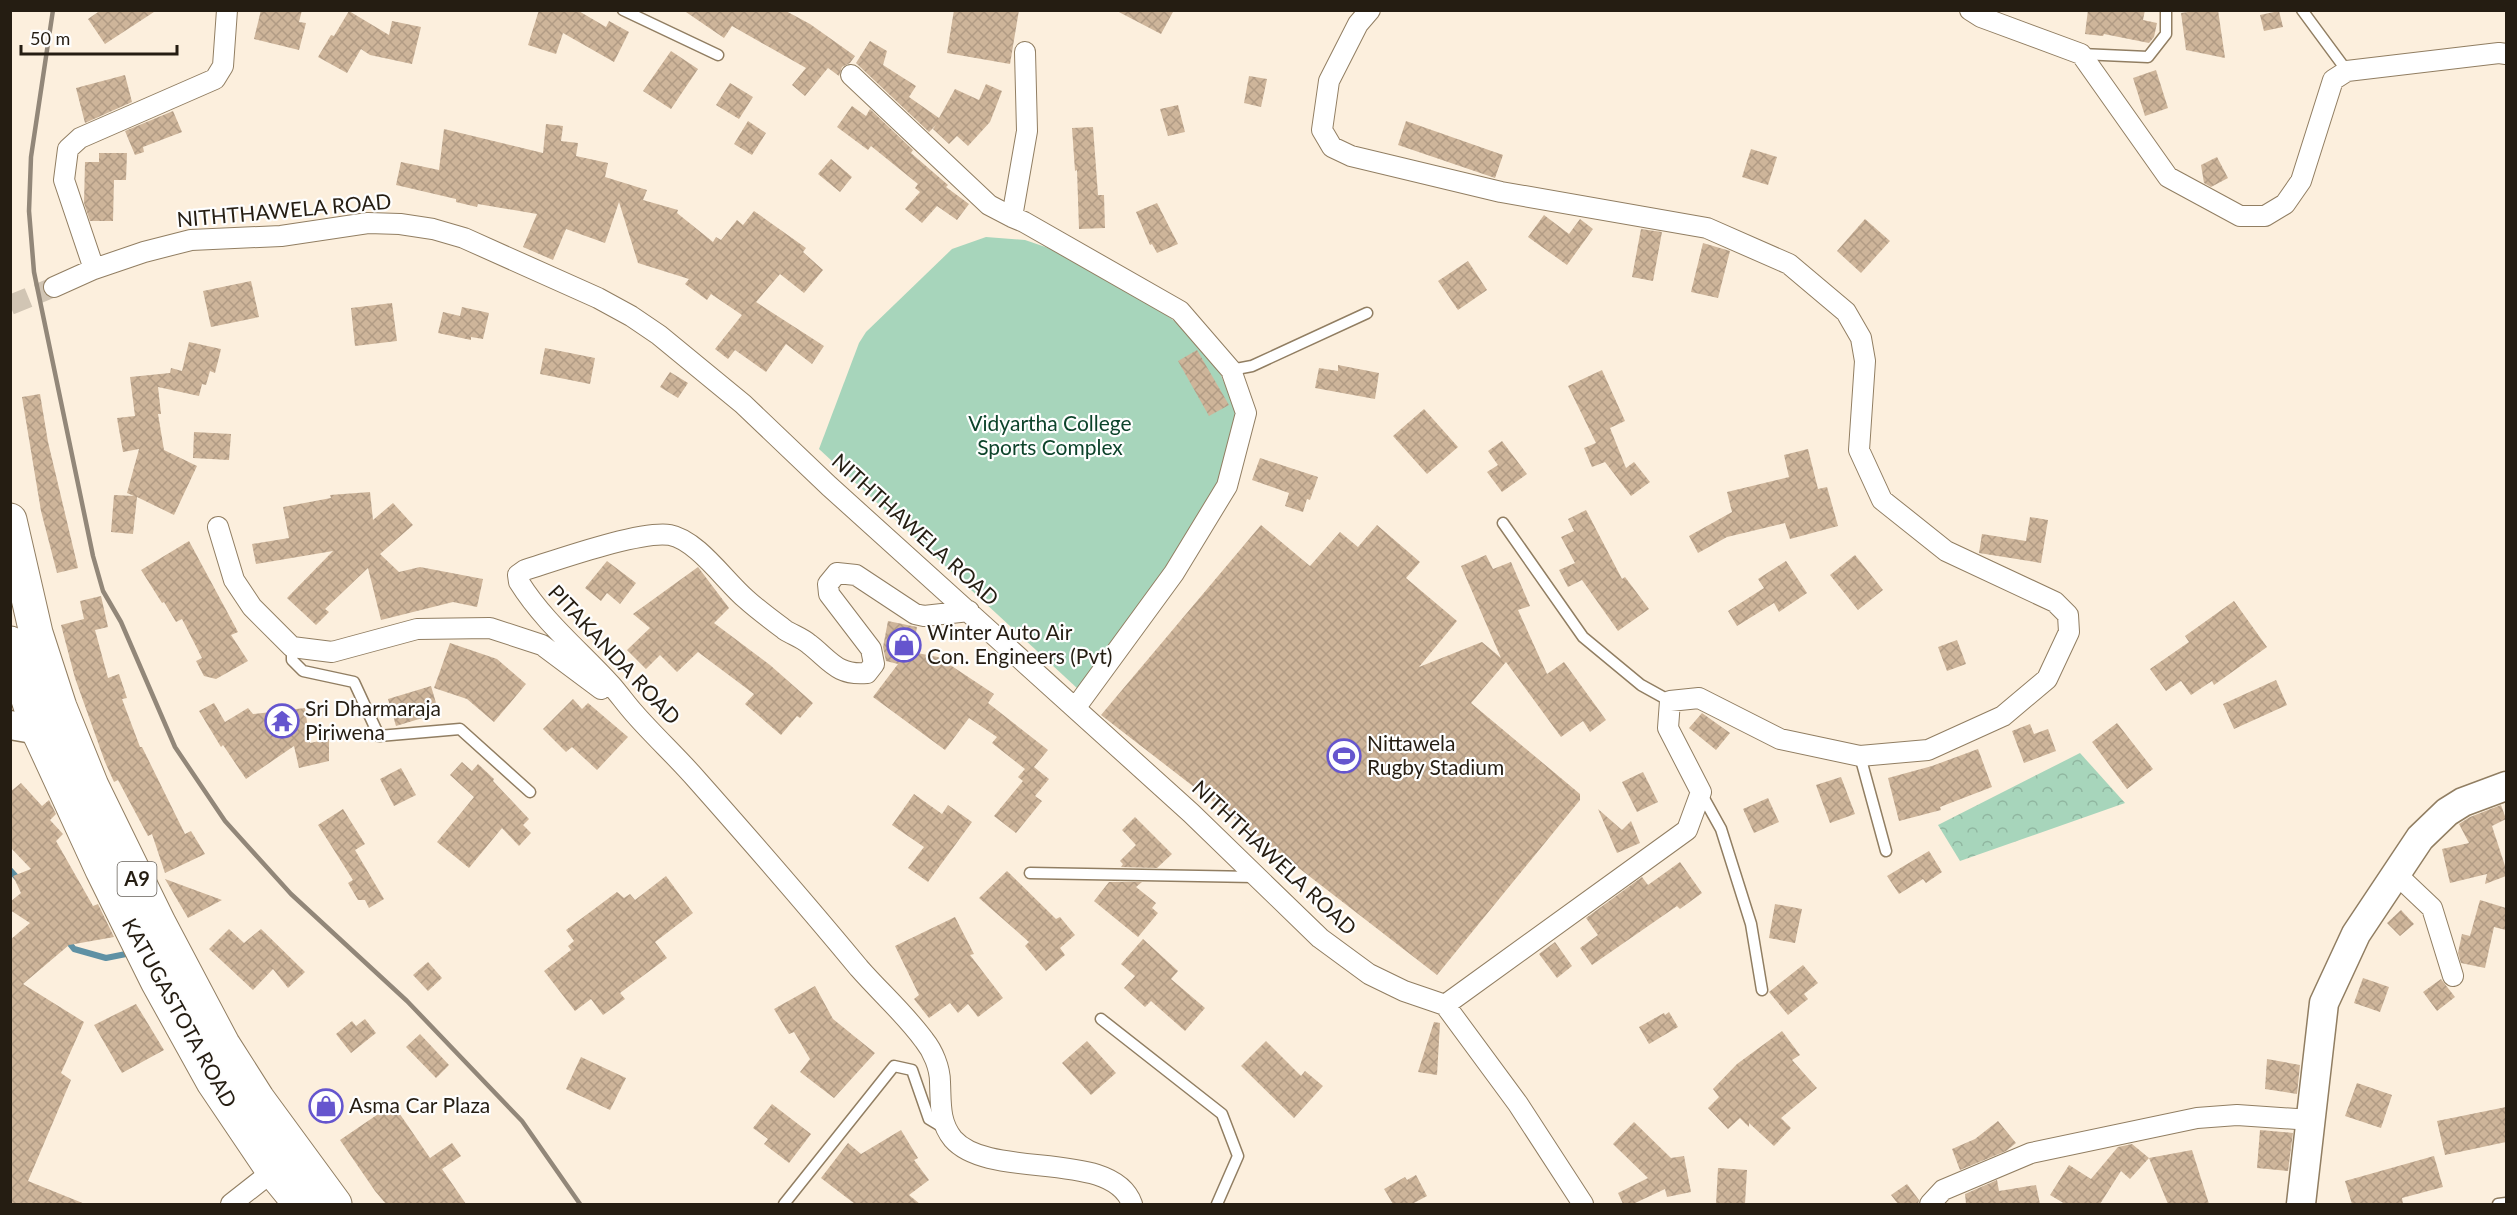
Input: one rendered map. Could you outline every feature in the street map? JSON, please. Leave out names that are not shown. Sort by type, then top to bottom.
[{"type":"highway","name":"KATUGASTOTA ROAD","points":[[10,520],[36,633],[70,734],[122,849],[207,1015],[258,1099],[335,1204]]},
{"type":"highway","name":"KATUGASTOTA ROAD","points":[[10,643],[24,728],[102,870],[157,981],[213,1082],[273,1171],[300,1204]]},
{"type":"street","points":[[93,269],[64,180],[68,149],[80,138],[215,79],[223,66],[227,10]]},
{"type":"street","points":[[1370,10],[1358,24],[1329,81],[1322,130],[1332,147],[1351,156],[1501,192],[1707,228],[1789,264],[1846,312],[1861,338],[1865,361],[1859,450],[1882,500],[1946,551],[2055,602],[2068,615],[2069,632],[2047,679],[2002,716],[1928,750],[1860,756],[1780,740],[1699,698],[1671,702],[1668,728],[1701,792],[1687,830],[1445,1005],[1518,1104],[1583,1204]]},
{"type":"street","points":[[1971,10],[1982,17],[2081,54],[2168,177],[2240,216],[2265,216],[2285,204],[2301,182],[2334,80],[2347,71],[2499,52],[2506,54]]},
{"type":"street","points":[[1012,217],[1028,131],[1025,52]]},
{"type":"street","points":[[851,75],[989,204],[1180,311],[1231,370],[1246,413],[1227,486],[1174,573],[1076,707]]},
{"type":"street","name":"NITHTHAWELA ROAD","points":[[54,287],[93,269],[144,252],[191,240],[281,236],[368,223],[400,224],[433,229],[464,238],[598,298],[659,334],[743,404],[829,486],[1191,813],[1320,938],[1369,974],[1404,991],[1445,1005]]},
{"type":"street","points":[[218,527],[234,580],[252,607],[292,647],[332,652],[417,629],[490,628],[542,645],[633,712]]},
{"type":"street","name":"PITAKANDA ROAD","points":[[947,1130],[941,1114],[940,1079],[933,1055],[924,1039],[872,983],[778,870],[696,778],[633,712],[612,686],[549,623],[523,590],[518,574],[627,540],[670,535],[686,540],[746,599],[786,630],[808,643],[840,671],[855,674],[867,673],[874,664],[873,657],[866,642],[829,594],[828,584],[837,573],[856,574],[915,614],[924,616],[969,611]]},
{"type":"street","points":[[24,728],[70,734]]},
{"type":"street","points":[[2301,1204],[2324,1003],[2356,934],[2420,838],[2447,812],[2463,802],[2506,786]]},
{"type":"street","points":[[2395,873],[2432,908],[2453,976]]},
{"type":"street","points":[[1930,1204],[1943,1190],[2031,1153],[2197,1118],[2237,1115],[2311,1120]]},
{"type":"street","points":[[947,1130],[954,1140],[975,1153],[1095,1174],[1116,1183],[1130,1198],[1132,1204]]},
{"type":"street","points":[[231,1204],[273,1171]]},
{"type":"lane","points":[[623,10],[718,55]]},
{"type":"lane","points":[[2081,54],[2148,57],[2166,34],[2166,10]]},
{"type":"lane","points":[[2302,10],[2347,71]]},
{"type":"lane","points":[[1231,370],[1251,366],[1367,313]]},
{"type":"lane","points":[[1503,523],[1583,637],[1641,685],[1671,702]]},
{"type":"lane","points":[[292,647],[292,660],[303,672],[354,682],[379,736],[460,729],[530,792]]},
{"type":"lane","points":[[1860,756],[1886,851]]},
{"type":"lane","points":[[1701,792],[1722,829],[1751,924],[1762,990]]},
{"type":"lane","points":[[1030,873],[1255,877]]},
{"type":"lane","points":[[1101,1019],[1222,1114],[1238,1156],[1217,1204]]},
{"type":"lane","points":[[784,1204],[894,1066],[912,1070],[929,1119],[947,1130]]},
{"type":"lane","points":[[2498,1204],[2506,1203]]},
{"type":"green space","name":"Vidyartha College Sports Complex","points":[[986,237],[1025,240],[1063,253],[1127,285],[1190,333],[1218,369],[1240,417],[1212,502],[1078,689],[819,449],[859,343],[866,332],[952,249]]},
{"type":"green space","points":[[2080,753],[2125,803],[1960,861],[1938,825]]},
{"type":"building","points":[[101,10],[157,10],[105,44],[88,19]]},
{"type":"building","points":[[261,10],[302,10],[299,22],[306,23],[299,50],[254,39]]},
{"type":"building","points":[[539,10],[577,10],[606,27],[609,21],[629,32],[614,62],[563,33],[556,54],[528,45]]},
{"type":"building","points":[[683,10],[784,10],[810,24],[855,56],[850,63],[842,67],[839,76],[828,68],[805,96],[792,85],[806,68],[732,26],[724,38]]},
{"type":"building","points":[[954,10],[1019,10],[1010,64],[947,53]]},
{"type":"building","points":[[1115,10],[1174,10],[1161,34]]},
{"type":"building","points":[[2088,10],[2145,10],[2143,20],[2157,23],[2154,37],[2149,43],[2104,34],[2103,36],[2085,34]]},
{"type":"building","points":[[2218,10],[2225,58],[2186,50],[2181,13]]},
{"type":"building","points":[[349,11],[389,35],[392,21],[421,27],[412,64],[370,55],[361,49],[347,73],[318,57]]},
{"type":"building","points":[[2279,11],[2283,27],[2264,31],[2260,15]]},
{"type":"building","points":[[870,41],[887,51],[883,65],[916,86],[909,97],[939,118],[955,89],[979,100],[986,84],[1002,91],[990,122],[968,146],[957,136],[949,144],[933,129],[936,125],[929,132],[856,63]]},
{"type":"building","points":[[671,51],[698,69],[671,109],[643,91]]},
{"type":"building","points":[[2156,70],[2168,108],[2145,116],[2133,78]]},
{"type":"building","points":[[125,75],[132,102],[85,123],[76,88]]},
{"type":"building","points":[[1249,76],[1267,79],[1261,107],[1244,103]]},
{"type":"building","points":[[730,83],[753,97],[739,119],[716,105]]},
{"type":"building","points":[[1178,105],[1185,132],[1168,136],[1160,109]]},
{"type":"building","points":[[852,106],[866,116],[870,109],[913,150],[911,153],[948,185],[946,187],[969,204],[957,220],[937,206],[922,223],[905,209],[920,192],[915,188],[918,184],[871,146],[868,150],[837,127]]},
{"type":"building","points":[[173,111],[182,132],[143,147],[144,152],[135,155],[125,131]]},
{"type":"building","points":[[748,121],[766,133],[752,155],[734,144]]},
{"type":"building","points":[[1406,121],[1503,155],[1495,178],[1398,145]]},
{"type":"building","points":[[546,124],[563,126],[561,141],[578,143],[576,156],[608,163],[605,177],[647,190],[643,200],[678,210],[677,213],[713,242],[716,237],[721,240],[737,220],[743,225],[754,211],[806,248],[803,252],[823,270],[804,293],[780,274],[756,302],[824,346],[812,364],[786,344],[766,372],[735,350],[728,359],[715,349],[742,315],[711,294],[707,300],[685,284],[689,279],[638,263],[619,202],[605,243],[566,229],[553,260],[523,247],[537,214],[478,204],[477,207],[456,202],[456,199],[396,185],[401,162],[439,170],[444,129],[543,153]]},
{"type":"building","points":[[1093,127],[1098,195],[1104,195],[1105,228],[1079,229],[1077,170],[1075,171],[1072,128]]},
{"type":"building","points":[[1751,149],[1777,157],[1768,185],[1742,177]]},
{"type":"building","points":[[99,153],[127,153],[126,180],[114,180],[113,221],[90,221],[84,203],[85,162],[99,162]]},
{"type":"building","points":[[2217,157],[2228,178],[2211,187],[2204,183],[2201,165]]},
{"type":"building","points":[[831,159],[852,177],[840,192],[818,174]]},
{"type":"building","points":[[1157,203],[1178,244],[1157,253],[1152,244],[1150,245],[1136,212]]},
{"type":"building","points":[[1544,215],[1569,234],[1580,219],[1593,229],[1567,265],[1528,237]]},
{"type":"building","points":[[1865,219],[1890,241],[1861,273],[1837,251]]},
{"type":"building","points":[[1641,229],[1662,232],[1653,281],[1632,277]]},
{"type":"building","points":[[1703,243],[1730,251],[1718,298],[1691,292]]},
{"type":"building","points":[[1468,261],[1487,290],[1458,310],[1438,281]]},
{"type":"building","points":[[251,281],[259,317],[211,327],[203,291]]},
{"type":"building","points":[[392,303],[397,341],[355,346],[351,308]]},
{"type":"building","points":[[462,307],[489,313],[483,339],[471,337],[471,340],[438,333],[443,312],[460,316]]},
{"type":"building","points":[[189,342],[221,349],[215,373],[210,371],[206,385],[202,384],[199,396],[158,387],[161,414],[158,414],[164,450],[197,466],[174,515],[137,497],[133,534],[111,532],[114,495],[134,496],[127,493],[139,449],[123,452],[117,418],[135,416],[130,377],[170,373],[171,368],[182,371]]},
{"type":"building","points":[[545,348],[595,358],[590,384],[540,374]]},
{"type":"building","points":[[1197,350],[1229,405],[1209,416],[1178,361]]},
{"type":"building","points":[[1338,365],[1379,373],[1375,399],[1315,388],[1319,368],[1338,371]]},
{"type":"building","points":[[1602,370],[1625,421],[1610,428],[1626,468],[1634,462],[1650,482],[1631,496],[1605,462],[1592,467],[1584,448],[1596,443],[1568,386]]},
{"type":"building","points":[[670,372],[688,383],[678,398],[660,387]]},
{"type":"building","points":[[40,394],[48,442],[78,568],[57,573],[41,511],[22,397]]},
{"type":"building","points":[[1424,409],[1458,447],[1427,474],[1393,436]]},
{"type":"building","points":[[194,432],[231,434],[229,460],[193,458]]},
{"type":"building","points":[[1502,441],[1527,474],[1502,492],[1487,472],[1498,465],[1488,451]]},
{"type":"building","points":[[1808,449],[1818,489],[1827,487],[1838,526],[1790,539],[1785,523],[1727,537],[1698,553],[1689,536],[1732,512],[1727,492],[1789,477],[1784,455]]},
{"type":"building","points":[[1260,458],[1318,477],[1303,512],[1285,506],[1289,493],[1252,480]]},
{"type":"building","points":[[370,492],[373,520],[393,503],[413,525],[380,554],[399,572],[420,567],[483,579],[477,607],[453,602],[381,620],[368,568],[325,609],[329,612],[316,625],[287,598],[333,551],[256,564],[252,544],[289,538],[283,507],[331,498],[330,495]]},
{"type":"building","points":[[1586,510],[1622,579],[1625,577],[1649,609],[1618,631],[1582,580],[1568,587],[1559,570],[1575,563],[1561,537],[1574,531],[1568,519]]},
{"type":"building","points":[[2030,517],[2048,520],[2041,563],[1979,553],[1982,534],[2026,541]]},
{"type":"building","name":"Nittawela Rugby Stadium","points":[[1261,525],[1310,566],[1340,532],[1358,547],[1377,525],[1420,562],[1406,578],[1457,621],[1419,667],[1482,642],[1501,658],[1461,566],[1486,555],[1493,569],[1511,562],[1530,606],[1518,610],[1547,674],[1564,662],[1606,720],[1590,732],[1583,721],[1561,737],[1506,662],[1471,703],[1580,794],[1580,800],[1437,975],[1101,715]]},
{"type":"building","points":[[189,541],[238,632],[231,635],[248,661],[216,679],[204,676],[196,661],[202,658],[182,619],[176,622],[141,570]]},
{"type":"building","points":[[1855,555],[1883,590],[1858,610],[1830,575]]},
{"type":"building","points":[[607,561],[636,583],[620,604],[607,593],[601,601],[585,588]]},
{"type":"building","points":[[1786,561],[1807,593],[1779,612],[1774,603],[1737,626],[1728,611],[1764,588],[1758,579]]},
{"type":"building","points":[[698,567],[729,608],[714,623],[770,665],[813,703],[800,718],[797,716],[781,735],[745,704],[754,694],[698,652],[677,672],[660,655],[646,669],[627,650],[650,628],[633,614]]},
{"type":"building","points":[[101,596],[108,627],[95,630],[108,678],[119,674],[127,698],[122,699],[140,747],[185,834],[191,831],[205,854],[165,873],[152,834],[148,836],[118,780],[114,782],[105,762],[75,678],[61,625],[84,619],[80,601]]},
{"type":"building","points":[[2234,601],[2267,647],[2214,685],[2212,681],[2191,695],[2181,681],[2166,691],[2150,669],[2189,642],[2185,636]]},
{"type":"building","points":[[888,621],[917,627],[912,652],[938,657],[994,694],[988,703],[1048,750],[1034,767],[1049,779],[1035,796],[1042,801],[1016,833],[994,816],[1023,781],[1018,777],[1025,769],[992,743],[997,737],[969,718],[945,750],[873,697],[898,664],[886,661],[883,647]]},
{"type":"building","points":[[1957,640],[1966,664],[1947,671],[1938,647]]},
{"type":"building","points":[[450,643],[497,659],[526,684],[494,722],[467,699],[434,688]]},
{"type":"building","points":[[2276,680],[2287,705],[2234,729],[2223,704]]},
{"type":"building","points":[[431,686],[439,713],[396,726],[388,699]]},
{"type":"building","points":[[573,699],[582,709],[588,703],[628,737],[597,770],[572,747],[566,752],[543,729]]},
{"type":"building","points":[[214,703],[225,722],[248,708],[253,714],[305,708],[310,743],[329,739],[329,761],[299,768],[294,746],[246,779],[223,745],[221,747],[199,711]]},
{"type":"building","points":[[1702,713],[1730,733],[1716,750],[1689,728]]},
{"type":"building","points":[[2117,723],[2153,769],[2127,789],[2092,742]]},
{"type":"building","points":[[2030,724],[2034,734],[2048,729],[2056,751],[2024,763],[2012,731]]},
{"type":"building","points":[[1978,749],[1992,787],[1940,807],[1941,810],[1899,821],[1888,778],[1932,766]]},
{"type":"building","points":[[462,762],[472,771],[478,764],[494,779],[493,781],[529,819],[523,825],[531,833],[519,846],[502,828],[469,868],[437,842],[474,797],[450,775]]},
{"type":"building","points":[[401,768],[416,795],[394,806],[380,779]]},
{"type":"building","points":[[1643,772],[1658,802],[1637,812],[1622,782]]},
{"type":"building","points":[[1841,777],[1855,814],[1830,823],[1816,785]]},
{"type":"building","points":[[21,783],[42,806],[49,800],[56,814],[50,820],[63,834],[56,841],[93,906],[98,904],[114,937],[69,945],[23,984],[84,1022],[61,1073],[71,1080],[28,1181],[85,1204],[10,1204],[10,940],[30,923],[10,910],[10,902],[21,893],[13,876],[31,869],[10,847],[10,792]]},
{"type":"building","points":[[914,794],[942,814],[948,805],[972,822],[928,882],[908,868],[924,847],[892,825]]},
{"type":"building","points":[[1768,798],[1779,822],[1754,833],[1743,809]]},
{"type":"building","points":[[2501,805],[2506,819],[2492,826],[2506,869],[2506,876],[2485,884],[2487,874],[2450,883],[2442,849],[2469,843],[2459,824],[2470,817]]},
{"type":"building","points":[[343,809],[365,844],[355,850],[384,899],[369,908],[365,900],[358,900],[348,883],[353,880],[318,825]]},
{"type":"building","points":[[1598,809],[1622,830],[1631,821],[1640,843],[1617,853]]},
{"type":"building","points":[[1135,817],[1172,854],[1157,868],[1121,867],[1123,864],[1120,861],[1136,845],[1122,830]]},
{"type":"building","points":[[1929,851],[1942,872],[1926,883],[1923,879],[1899,894],[1887,876]]},
{"type":"building","points":[[1680,862],[1702,893],[1680,909],[1677,906],[1592,965],[1580,948],[1598,935],[1586,918],[1642,877],[1648,885]]},
{"type":"building","points":[[1007,871],[1056,919],[1060,917],[1075,935],[1060,948],[1065,955],[1046,971],[1025,946],[1029,942],[979,898]]},
{"type":"building","points":[[666,876],[693,913],[655,942],[667,958],[620,993],[625,999],[603,1015],[591,999],[575,1011],[544,971],[571,950],[568,946],[574,941],[566,930],[617,892],[624,898],[630,894],[635,900]]},
{"type":"building","points":[[165,879],[222,900],[188,918]]},
{"type":"building","points":[[1109,882],[1142,882],[1136,887],[1156,903],[1152,908],[1158,913],[1138,937],[1094,901]]},
{"type":"building","points":[[2480,900],[2506,908],[2506,930],[2494,927],[2485,968],[2461,963],[2458,953],[2462,934],[2470,936]]},
{"type":"building","points":[[1775,904],[1802,909],[1795,943],[1769,938]]},
{"type":"building","points":[[2401,910],[2414,924],[2400,936],[2387,923]]},
{"type":"building","points":[[955,917],[974,954],[970,955],[1003,998],[978,1017],[968,1004],[958,1013],[950,1003],[929,1018],[914,999],[919,995],[895,946]]},
{"type":"building","points":[[229,929],[244,943],[261,929],[305,972],[288,988],[273,969],[253,990],[209,949]]},
{"type":"building","points":[[1143,939],[1178,971],[1171,979],[1205,1008],[1185,1031],[1151,1001],[1145,1007],[1124,988],[1135,976],[1121,964]]},
{"type":"building","points":[[1555,942],[1572,966],[1557,978],[1539,954]]},
{"type":"building","points":[[428,962],[442,978],[428,991],[413,975]]},
{"type":"building","points":[[1803,965],[1818,983],[1804,994],[1808,999],[1788,1015],[1769,992]]},
{"type":"building","points":[[2363,978],[2389,987],[2380,1012],[2354,1003]]},
{"type":"building","points":[[2441,979],[2455,997],[2437,1011],[2423,992]]},
{"type":"building","points":[[815,986],[833,1019],[875,1053],[834,1098],[800,1072],[810,1059],[794,1032],[789,1034],[774,1009]]},
{"type":"building","points":[[136,1004],[164,1050],[122,1073],[94,1025]]},
{"type":"building","points":[[1669,1012],[1678,1027],[1649,1044],[1639,1027]]},
{"type":"building","points":[[365,1019],[376,1033],[351,1053],[336,1034],[352,1021],[356,1026]]},
{"type":"building","points":[[1434,1022],[1440,1023],[1437,1075],[1418,1072]]},
{"type":"building","points":[[1782,1031],[1800,1055],[1792,1060],[1817,1088],[1781,1118],[1791,1128],[1774,1146],[1749,1123],[1749,1127],[1740,1118],[1728,1129],[1708,1108],[1719,1097],[1713,1089],[1737,1064]]},
{"type":"building","points":[[420,1034],[449,1065],[436,1078],[406,1047]]},
{"type":"building","points":[[1087,1041],[1116,1073],[1091,1095],[1062,1063]]},
{"type":"building","points":[[1266,1041],[1301,1076],[1305,1071],[1323,1086],[1294,1118],[1241,1066]]},
{"type":"building","points":[[581,1057],[626,1078],[610,1110],[566,1089]]},
{"type":"building","points":[[2267,1059],[2300,1065],[2297,1094],[2265,1089]]},
{"type":"building","points":[[2357,1083],[2392,1095],[2381,1128],[2345,1116]]},
{"type":"building","points":[[393,1104],[430,1158],[452,1143],[461,1156],[442,1169],[466,1204],[386,1204],[375,1191],[340,1140]]},
{"type":"building","points":[[772,1104],[811,1134],[789,1163],[764,1144],[768,1139],[753,1128]]},
{"type":"building","points":[[2506,1107],[2506,1142],[2445,1155],[2437,1121]]},
{"type":"building","points":[[1998,1121],[2016,1143],[2006,1151],[1960,1170],[1952,1149],[1975,1139]]},
{"type":"building","points":[[1634,1122],[1671,1158],[1684,1156],[1691,1192],[1667,1197],[1665,1189],[1633,1204],[1623,1204],[1618,1193],[1648,1178],[1613,1144]]},
{"type":"building","points":[[901,1130],[918,1158],[914,1160],[929,1180],[909,1195],[920,1204],[855,1204],[821,1178],[848,1143],[861,1154]]},
{"type":"building","points":[[2260,1130],[2293,1133],[2288,1171],[2257,1168]]},
{"type":"building","points":[[2132,1144],[2149,1158],[2130,1179],[2121,1171],[2100,1204],[2065,1204],[2050,1195],[2069,1165],[2091,1179],[2118,1147]]},
{"type":"building","points":[[2192,1150],[2209,1204],[2168,1204],[2149,1158]]},
{"type":"building","points":[[2434,1156],[2443,1187],[2402,1198],[2403,1204],[2352,1204],[2345,1181]]},
{"type":"building","points":[[1718,1168],[1747,1170],[1745,1204],[1716,1204]]},
{"type":"building","points":[[1416,1175],[1427,1196],[1412,1204],[1393,1204],[1384,1189],[1405,1177],[1407,1180]]},
{"type":"building","points":[[1997,1180],[1999,1191],[2036,1185],[2040,1204],[1966,1204],[1965,1194]]},
{"type":"building","points":[[1907,1184],[1919,1200],[1918,1204],[1898,1204],[1891,1195]]},
{"type":"waterway","points":[[10,870],[19,880]]},
{"type":"waterway","points":[[66,939],[74,949],[106,958],[126,954]]},
{"type":"tunnel","points":[[10,305],[54,287]]},
{"type":"railway","points":[[53,10],[31,157],[29,211],[34,272],[93,556],[103,591],[121,622],[175,747],[225,821],[291,894],[407,1001],[522,1121],[580,1204]]},
{"type":"place","name":"Winter Auto Air Con. Engineers (Pvt)","points":[[904,645]]},
{"type":"place","name":"Sri Dharmaraja Piriwena","points":[[282,721]]},
{"type":"place","name":"Nittawela Rugby Stadium","points":[[1344,756]]},
{"type":"place","name":"Asma Car Plaza","points":[[326,1106]]}]
